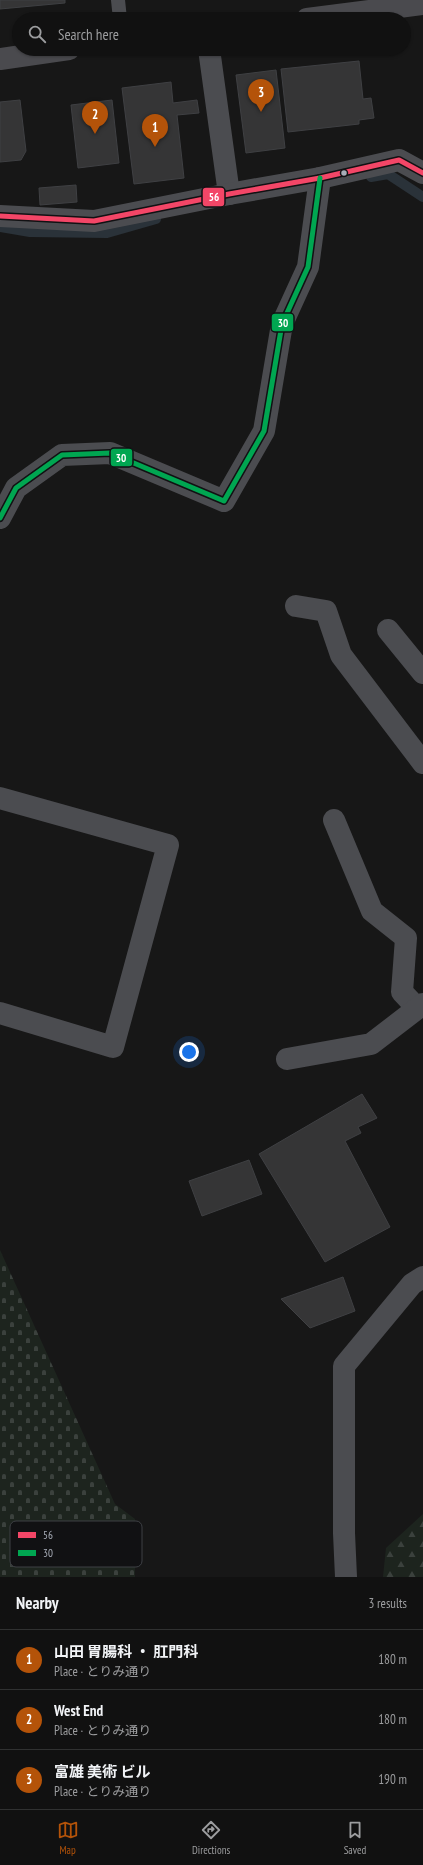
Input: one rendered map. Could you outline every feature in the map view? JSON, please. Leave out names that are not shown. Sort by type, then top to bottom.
[{"type":"street","points":[[361,12],[423,4]]},
{"type":"street","points":[[0,59],[21,56]]},
{"type":"street","points":[[210,56],[229,194]]},
{"type":"street","points":[[0,216],[94,221],[229,194],[319,186],[399,160],[423,173]]},
{"type":"street","points":[[0,518],[16,488],[62,455],[110,453],[224,501],[264,431],[282,324],[308,267],[319,186]]},
{"type":"street","points":[[296,606],[326,611],[341,655],[423,763]]},
{"type":"street","points":[[388,630],[423,673]]},
{"type":"street","points":[[0,798],[168,845],[113,1047],[0,1013]]},
{"type":"street","points":[[287,1058],[371,1044],[420,1006],[402,992],[406,938],[372,911],[334,820]]},
{"type":"street","points":[[346,1577],[344,1525],[344,1366],[412,1284],[423,1277]]},
{"type":"lane","points":[[118,0],[119,12]]},
{"type":"green space","points":[[0,1250],[115,1504],[135,1519],[135,1521],[10,1521],[10,1567],[135,1567],[135,1577],[0,1577]]},
{"type":"green space","points":[[423,1514],[423,1577],[383,1577],[386,1548]]},
{"type":"building","points":[[0,0],[65,0],[65,3],[0,9]]},
{"type":"building","points":[[359,61],[363,99],[371,98],[374,118],[359,120],[359,124],[288,132],[281,69]]},
{"type":"building","points":[[276,70],[285,148],[246,153],[236,75]]},
{"type":"building","points":[[171,82],[173,103],[197,100],[199,113],[177,115],[184,178],[134,184],[122,88]]},
{"type":"building","points":[[20,100],[26,151],[21,160],[0,162],[0,102]]},
{"type":"building","points":[[112,100],[119,163],[78,168],[71,105]]},
{"type":"building","points":[[76,185],[77,202],[40,205],[39,188]]},
{"type":"building","points":[[362,1094],[377,1118],[358,1127],[361,1133],[345,1141],[390,1227],[325,1262],[259,1154]]},
{"type":"building","points":[[249,1160],[262,1194],[202,1216],[189,1181]]},
{"type":"building","points":[[343,1277],[355,1311],[310,1328],[281,1299]]},
{"type":"waterway","points":[[371,177],[388,174],[423,197]]},
{"type":"waterway","points":[[0,227],[30,232],[107,233],[156,219]]},
{"type":"transit line","name":"56","points":[[0,216],[94,221],[229,194],[320,178],[399,160],[423,173]]},
{"type":"transit line","name":"30","points":[[0,518],[16,488],[62,455],[110,453],[224,501],[264,431],[282,324],[308,267],[320,178]]},
{"type":"place","name":"富雄 美術 ビル","points":[[261,112]]},
{"type":"place","name":"West End","points":[[95,134]]},
{"type":"place","name":"山田 胃腸科 ・ 肛門科","points":[[155,147]]}]
